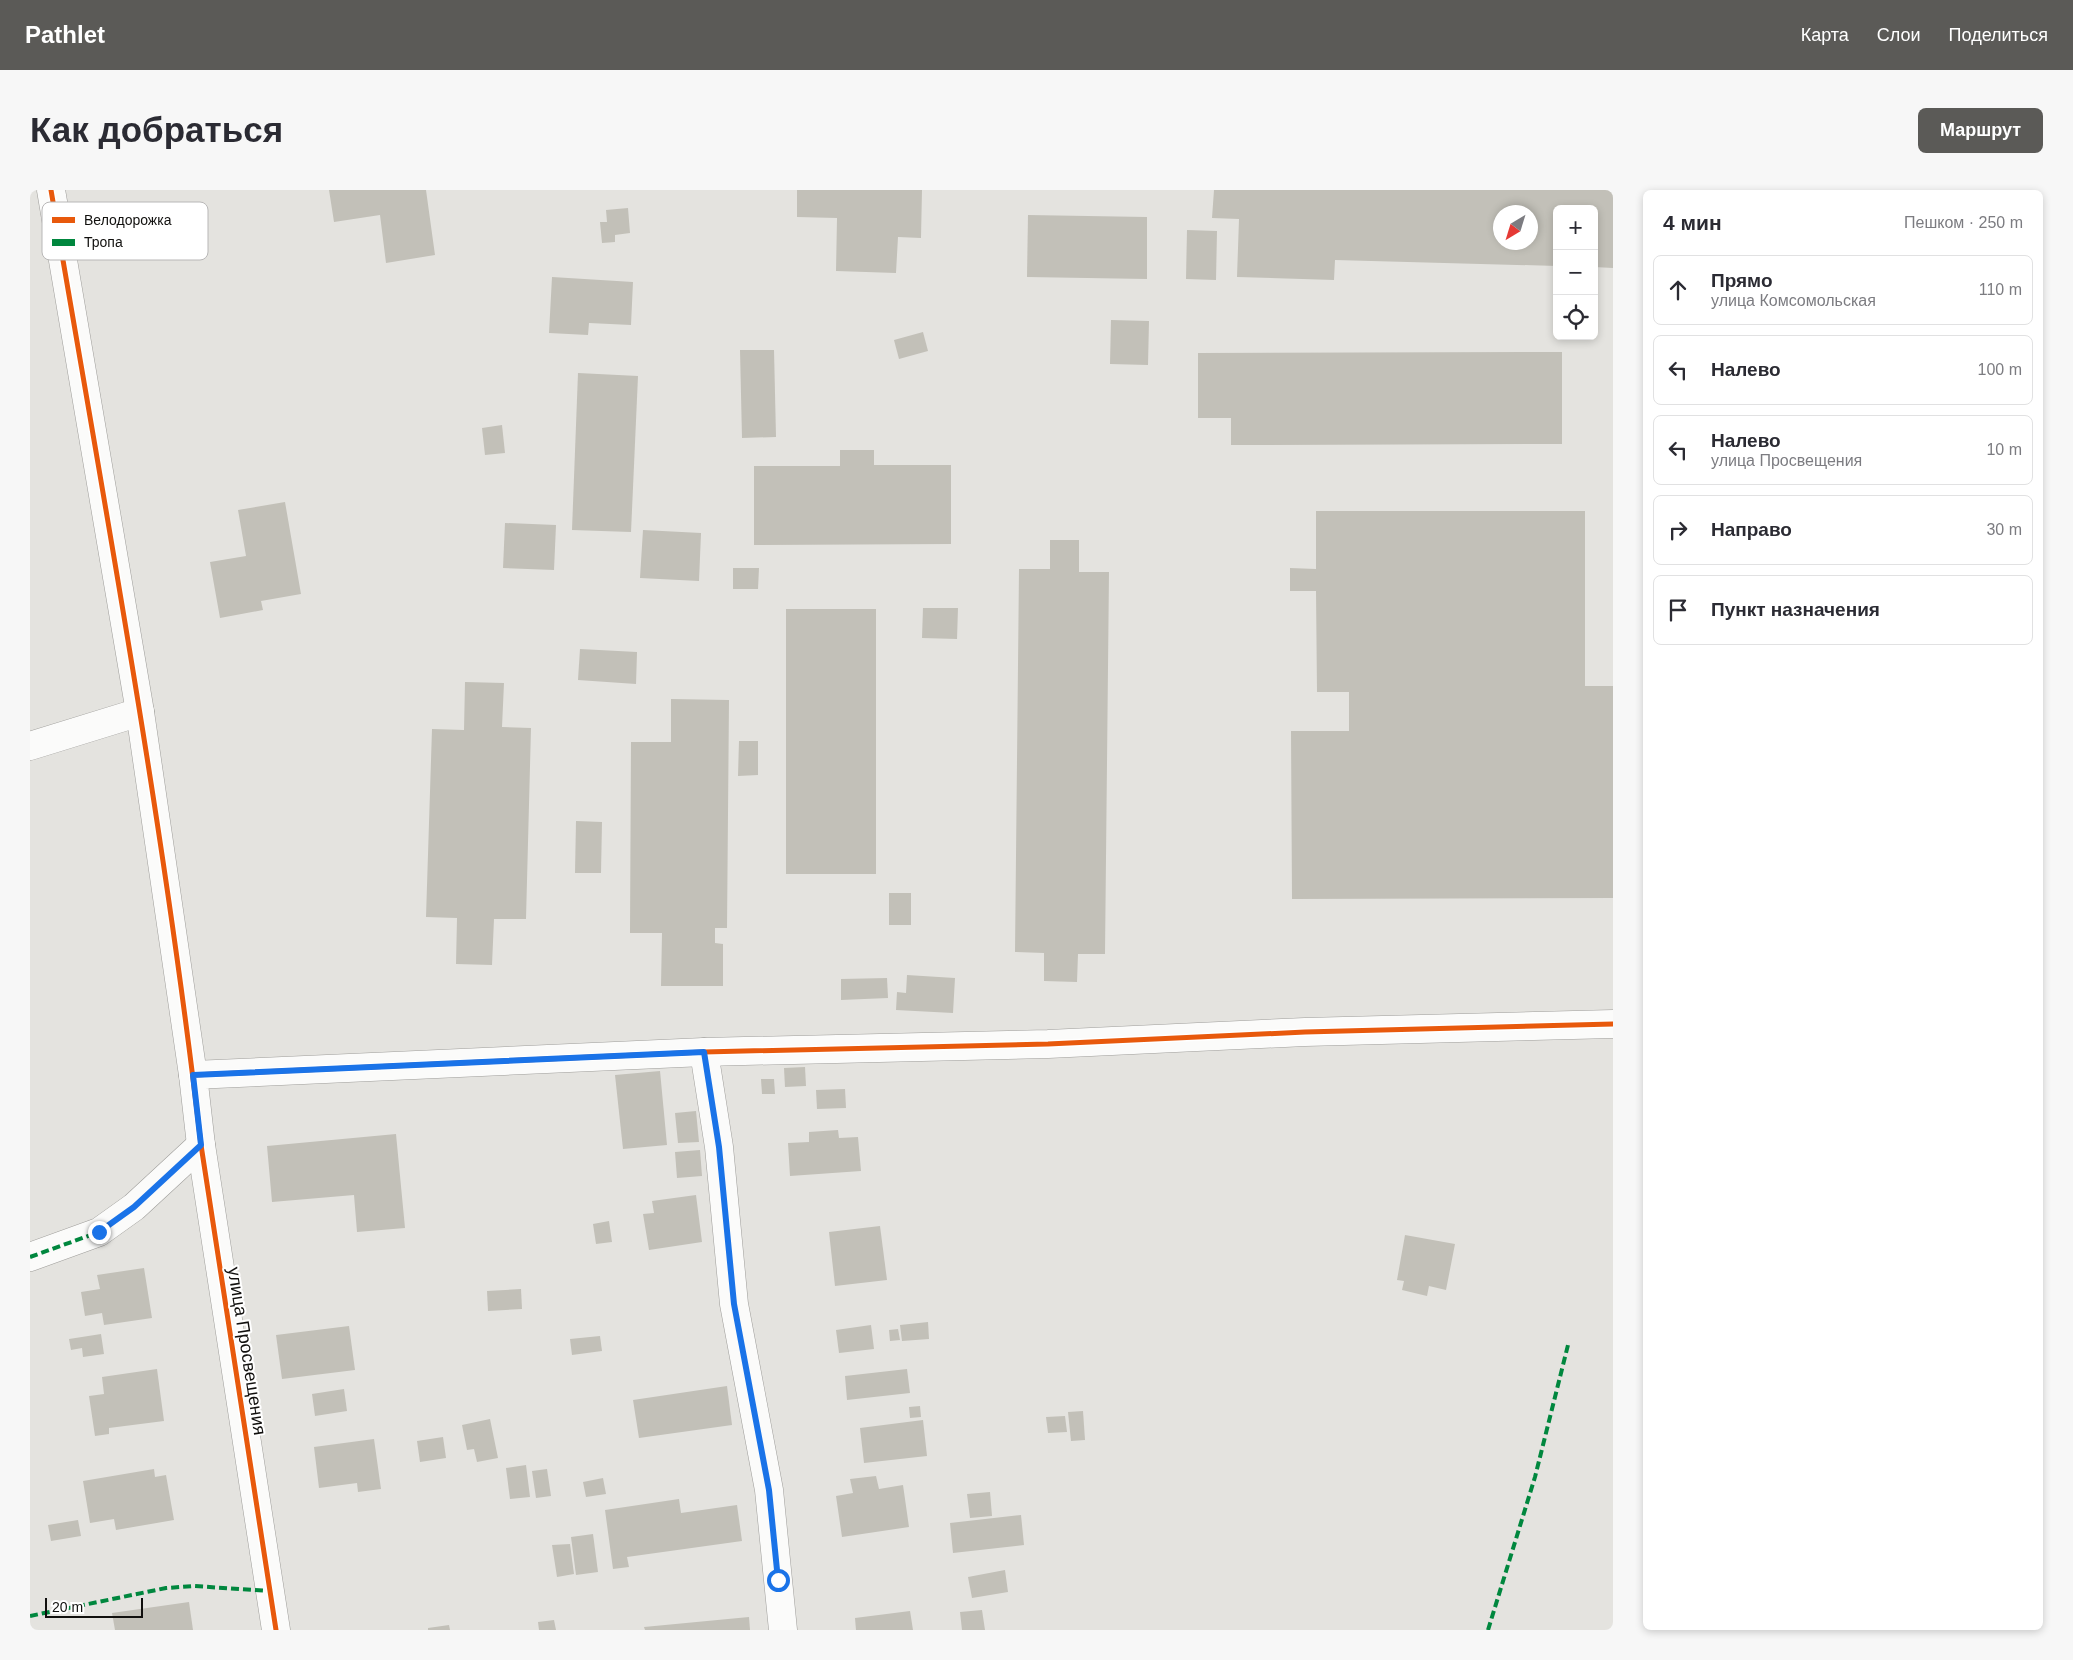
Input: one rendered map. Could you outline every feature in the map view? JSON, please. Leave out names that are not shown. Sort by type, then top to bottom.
[{"type":"street","name":"улица Просвещения","points":[[63,260],[140,712],[193,1075],[201,1145],[276,1630]]},
{"type":"street","points":[[30,746],[140,712]]},
{"type":"street","points":[[193,1075],[704,1052],[1048,1044],[1314,1032],[1613,1024]]},
{"type":"street","points":[[704,1052],[719,1147],[734,1304],[769,1490],[783,1630]]},
{"type":"street","points":[[30,1257],[99,1232],[134,1207],[201,1145]]},
{"type":"building","points":[[329,190],[426,190],[435,255],[386,263],[380,215],[334,222]]},
{"type":"building","points":[[797,190],[922,190],[921,238],[898,237],[896,273],[836,271],[837,218],[797,217]]},
{"type":"building","points":[[1214,190],[1613,190],[1613,268],[1598,267],[1598,205],[1553,205],[1553,266],[1335,260],[1334,280],[1237,277],[1239,219],[1212,218]]},
{"type":"building","points":[[628,208],[630,233],[615,235],[615,242],[602,243],[600,222],[607,222],[606,210]]},
{"type":"building","points":[[1028,215],[1147,217],[1147,279],[1027,277]]},
{"type":"building","points":[[1187,230],[1217,231],[1216,280],[1186,279]]},
{"type":"building","points":[[552,277],[633,282],[631,325],[589,323],[588,335],[549,333]]},
{"type":"building","points":[[1111,320],[1149,321],[1148,365],[1110,364]]},
{"type":"building","points":[[923,332],[928,351],[899,359],[894,340]]},
{"type":"building","points":[[740,350],[774,350],[776,437],[742,438]]},
{"type":"building","points":[[1562,352],[1562,444],[1231,445],[1231,418],[1198,418],[1198,353]]},
{"type":"building","points":[[578,373],[638,376],[631,532],[572,530]]},
{"type":"building","points":[[502,425],[505,453],[485,455],[482,428]]},
{"type":"building","points":[[840,450],[874,450],[874,465],[951,465],[951,544],[754,545],[754,466],[840,466]]},
{"type":"building","points":[[285,502],[301,594],[261,601],[263,610],[220,618],[210,562],[246,556],[238,510]]},
{"type":"building","points":[[1316,511],[1585,511],[1585,686],[1613,686],[1613,898],[1292,899],[1291,731],[1349,731],[1349,692],[1317,692],[1316,591],[1290,591],[1290,568],[1316,569]]},
{"type":"building","points":[[505,523],[556,525],[554,570],[503,568]]},
{"type":"building","points":[[643,530],[701,533],[699,581],[640,578]]},
{"type":"building","points":[[1050,540],[1079,540],[1079,572],[1109,572],[1105,954],[1078,954],[1077,982],[1044,981],[1044,953],[1015,952],[1019,569],[1050,569]]},
{"type":"building","points":[[733,568],[759,568],[758,589],[733,589]]},
{"type":"building","points":[[923,608],[958,608],[957,639],[922,638]]},
{"type":"building","points":[[786,609],[876,609],[876,874],[786,874]]},
{"type":"building","points":[[580,649],[637,652],[636,684],[578,680]]},
{"type":"building","points":[[465,682],[504,683],[502,727],[531,728],[526,919],[494,919],[492,965],[456,964],[457,918],[426,917],[432,729],[464,730]]},
{"type":"building","points":[[671,699],[729,700],[727,928],[715,928],[715,943],[723,944],[723,986],[661,986],[662,933],[630,933],[631,742],[671,742]]},
{"type":"building","points":[[739,741],[758,741],[758,775],[738,776]]},
{"type":"building","points":[[576,821],[602,822],[601,873],[575,873]]},
{"type":"building","points":[[889,893],[911,893],[911,925],[889,925]]},
{"type":"building","points":[[907,975],[955,978],[953,1013],[896,1010],[897,992],[906,993]]},
{"type":"building","points":[[887,978],[888,998],[841,1000],[841,979]]},
{"type":"building","points":[[805,1067],[806,1086],[785,1087],[784,1068]]},
{"type":"building","points":[[660,1071],[667,1145],[623,1149],[615,1075]]},
{"type":"building","points":[[761,1079],[774,1079],[775,1094],[762,1094]]},
{"type":"building","points":[[845,1089],[846,1108],[817,1109],[816,1090]]},
{"type":"building","points":[[696,1111],[699,1142],[678,1143],[675,1113]]},
{"type":"building","points":[[838,1130],[839,1138],[858,1137],[861,1171],[790,1176],[788,1143],[809,1142],[809,1132]]},
{"type":"building","points":[[396,1134],[405,1228],[357,1232],[354,1195],[272,1202],[267,1146]]},
{"type":"building","points":[[700,1150],[702,1176],[677,1178],[675,1152]]},
{"type":"building","points":[[696,1195],[702,1242],[649,1250],[643,1214],[654,1213],[652,1201]]},
{"type":"building","points":[[609,1221],[612,1242],[596,1244],[593,1224]]},
{"type":"building","points":[[880,1226],[887,1280],[835,1286],[829,1232]]},
{"type":"building","points":[[1405,1235],[1455,1244],[1446,1290],[1429,1286],[1427,1296],[1402,1290],[1404,1281],[1397,1280]]},
{"type":"building","points":[[144,1268],[152,1318],[104,1325],[102,1313],[85,1316],[81,1292],[100,1289],[97,1275]]},
{"type":"building","points":[[521,1289],[522,1309],[488,1311],[487,1291]]},
{"type":"building","points":[[928,1322],[929,1339],[902,1341],[900,1325]]},
{"type":"building","points":[[871,1325],[874,1349],[839,1353],[836,1330]]},
{"type":"building","points":[[349,1326],[355,1370],[282,1379],[276,1335]]},
{"type":"building","points":[[898,1329],[900,1340],[890,1341],[889,1330]]},
{"type":"building","points":[[101,1334],[104,1354],[83,1357],[82,1348],[71,1350],[69,1339]]},
{"type":"building","points":[[600,1336],[602,1351],[572,1355],[570,1339]]},
{"type":"building","points":[[157,1369],[164,1421],[109,1428],[109,1434],[95,1436],[89,1396],[104,1394],[102,1377]]},
{"type":"building","points":[[907,1369],[910,1393],[847,1400],[845,1376]]},
{"type":"building","points":[[727,1386],[732,1425],[639,1438],[633,1400]]},
{"type":"building","points":[[344,1389],[347,1411],[315,1416],[312,1394]]},
{"type":"building","points":[[920,1406],[921,1417],[910,1418],[909,1407]]},
{"type":"building","points":[[1083,1411],[1085,1440],[1071,1441],[1068,1412]]},
{"type":"building","points":[[1065,1416],[1067,1432],[1048,1433],[1046,1417]]},
{"type":"building","points":[[490,1419],[498,1458],[477,1462],[474,1449],[467,1450],[462,1425]]},
{"type":"building","points":[[923,1420],[927,1456],[864,1463],[860,1428]]},
{"type":"building","points":[[443,1437],[446,1458],[420,1462],[417,1441]]},
{"type":"building","points":[[374,1439],[381,1489],[358,1492],[357,1483],[319,1488],[314,1447]]},
{"type":"building","points":[[526,1465],[530,1497],[510,1499],[506,1468]]},
{"type":"building","points":[[154,1469],[155,1477],[166,1475],[174,1520],[116,1530],[114,1519],[90,1523],[83,1481]]},
{"type":"building","points":[[547,1469],[551,1496],[536,1498],[532,1471]]},
{"type":"building","points":[[876,1476],[879,1489],[903,1485],[909,1527],[842,1537],[836,1496],[853,1493],[850,1479]]},
{"type":"building","points":[[603,1478],[606,1494],[586,1497],[583,1482]]},
{"type":"building","points":[[990,1492],[992,1516],[970,1518],[967,1494]]},
{"type":"building","points":[[679,1499],[681,1513],[737,1505],[742,1541],[627,1557],[629,1567],[613,1569],[605,1510]]},
{"type":"building","points":[[1021,1515],[1024,1545],[953,1553],[950,1523]]},
{"type":"building","points":[[78,1520],[81,1536],[51,1541],[48,1525]]},
{"type":"building","points":[[593,1534],[598,1572],[576,1575],[571,1537]]},
{"type":"building","points":[[570,1544],[574,1574],[557,1577],[552,1545]]},
{"type":"building","points":[[1005,1570],[1008,1592],[972,1598],[968,1577]]},
{"type":"building","points":[[189,1602],[193,1630],[115,1630],[112,1613]]},
{"type":"building","points":[[982,1610],[985,1630],[962,1630],[960,1612]]},
{"type":"building","points":[[910,1611],[913,1630],[856,1630],[855,1618]]},
{"type":"building","points":[[749,1617],[750,1630],[645,1630],[644,1627]]},
{"type":"building","points":[[554,1620],[556,1630],[539,1630],[538,1622]]},
{"type":"building","points":[[449,1625],[450,1630],[428,1630],[428,1628]]},
{"type":"marked path","points":[[30,1257],[99,1232],[134,1207],[201,1145]]},
{"type":"marked path","points":[[1488,1630],[1535,1477],[1568,1345]]},
{"type":"marked path","points":[[30,1616],[166,1588],[194,1586],[270,1591]]},
{"type":"cycle path","points":[[51,190],[53,202]]},
{"type":"cycle path","points":[[63,260],[152,786],[170,906],[201,1145],[276,1630]]},
{"type":"cycle path","points":[[193,1075],[704,1052],[1048,1044],[1305,1032],[1613,1024]]},
{"type":"route","points":[[99,1232],[134,1207],[201,1145],[193,1075],[704,1052],[719,1147],[734,1304],[769,1490],[778,1580]]}]
